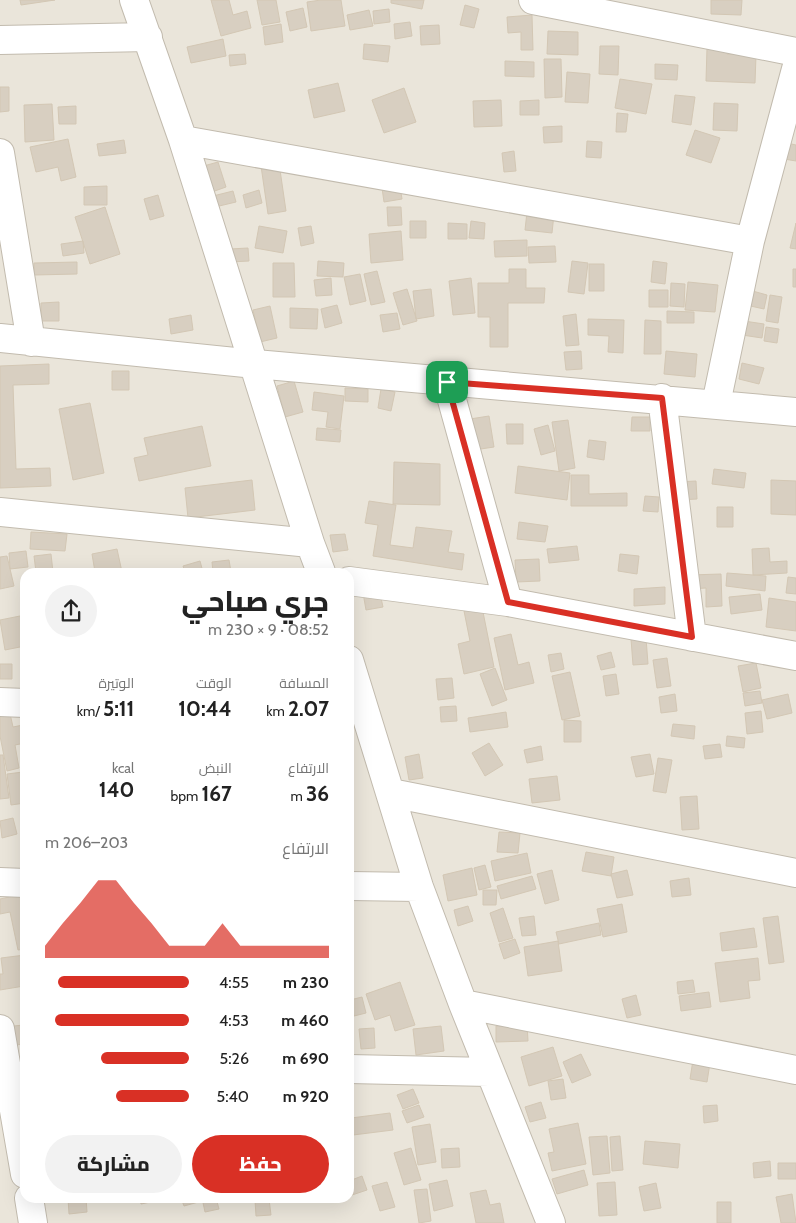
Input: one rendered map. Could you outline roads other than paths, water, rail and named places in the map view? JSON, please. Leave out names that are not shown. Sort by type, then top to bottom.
[{"type":"street","points":[[134,0],[183,140],[310,543],[320,568]]},
{"type":"street","points":[[533,0],[796,52]]},
{"type":"street","points":[[0,40],[148,37]]},
{"type":"street","points":[[716,404],[750,241],[796,69]]},
{"type":"street","points":[[183,140],[750,241]]},
{"type":"street","points":[[0,153],[31,342]]},
{"type":"street","points":[[0,338],[447,382],[662,398],[796,412]]},
{"type":"street","points":[[447,382],[508,602]]},
{"type":"street","points":[[662,398],[692,637]]},
{"type":"street","points":[[0,512],[310,543]]},
{"type":"street","points":[[354,582],[508,602],[796,656]]},
{"type":"street","points":[[354,696],[356,710],[392,793],[419,887],[463,1004],[489,1072],[555,1222]]},
{"type":"street","points":[[0,702],[20,703]]},
{"type":"street","points":[[392,793],[796,873]]},
{"type":"street","points":[[0,882],[20,883]]},
{"type":"street","points":[[354,886],[419,887]]},
{"type":"street","points":[[463,1004],[796,1070]]},
{"type":"street","points":[[0,1029],[16,1067],[7,1116],[20,1158]]},
{"type":"street","points":[[354,1069],[489,1072]]},
{"type":"street","points":[[30,1203],[33,1223]]}]
